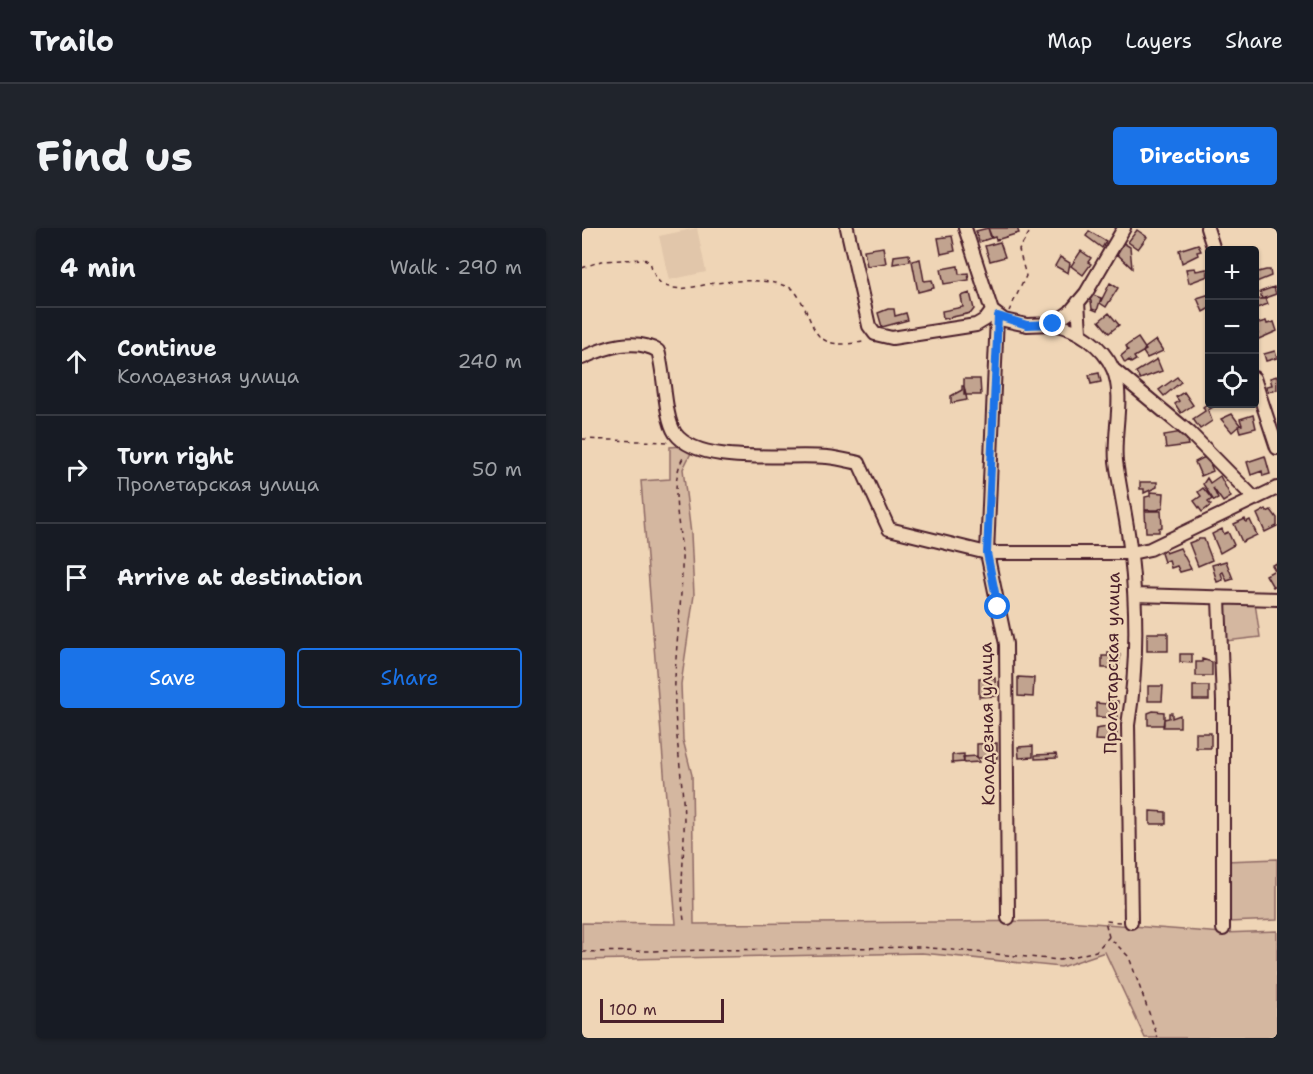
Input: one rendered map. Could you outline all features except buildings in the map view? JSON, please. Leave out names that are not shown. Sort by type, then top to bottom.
[{"type":"street","points":[[847,228],[869,326],[875,334],[883,338],[976,325],[998,316],[1027,325],[1053,324],[1080,332],[1113,369],[1190,433],[1255,499]]},
{"type":"street","name":"Колодезная улица","points":[[965,228],[998,316],[987,553],[1006,644],[1008,918]]},
{"type":"street","points":[[1053,324],[1078,302],[1124,228]]},
{"type":"street","points":[[1207,228],[1213,246]]},
{"type":"street","points":[[1078,302],[1080,332]]},
{"type":"street","points":[[582,358],[597,351],[627,344],[647,345],[658,351],[664,373],[668,412],[675,433],[690,444],[727,456],[827,457],[859,463],[889,529],[987,553],[1131,553],[1150,549],[1277,488]]},
{"type":"street","name":"Пролетарская улица","points":[[1113,369],[1117,392],[1116,459],[1131,553],[1135,595],[1132,702],[1128,725],[1131,922]]},
{"type":"street","points":[[1259,393],[1277,448]]},
{"type":"street","points":[[1135,595],[1277,599]]},
{"type":"street","points":[[1219,599],[1223,701],[1224,929]]},
{"type":"path","points":[[998,316],[1024,282],[1026,276],[1019,250],[1032,228]]},
{"type":"path","points":[[582,268],[601,261],[644,259],[651,262],[657,280],[666,286],[680,288],[716,283],[771,281],[794,289],[813,330],[829,343],[852,344],[883,338]]},
{"type":"path","points":[[582,440],[690,444],[682,459],[676,488],[682,554],[675,681],[675,736],[684,796],[684,846],[680,891],[684,920]]},
{"type":"path","points":[[1131,922],[1105,921],[1108,937],[1129,957],[1158,1038]]},
{"type":"path","points":[[582,952],[920,947],[1060,960],[1096,951],[1108,937]]},
{"type":"shaded area","points":[[697,228],[706,272],[669,280],[659,236]]},
{"type":"shaded area","points":[[683,446],[692,451],[683,469],[691,534],[694,595],[681,684],[683,740],[692,775],[694,924],[1067,921],[1223,933],[1277,931],[1277,1038],[1145,1038],[1105,952],[1061,967],[922,953],[582,960],[582,923],[676,924],[641,481],[670,479],[670,447]]},
{"type":"shaded area","points":[[1224,602],[1255,603],[1260,637],[1226,641]]},
{"type":"shaded area","points":[[1277,859],[1277,920],[1228,922],[1226,861]]},
{"type":"route","points":[[998,607],[987,553],[998,316],[1004,320],[1027,325],[1053,324]]}]
